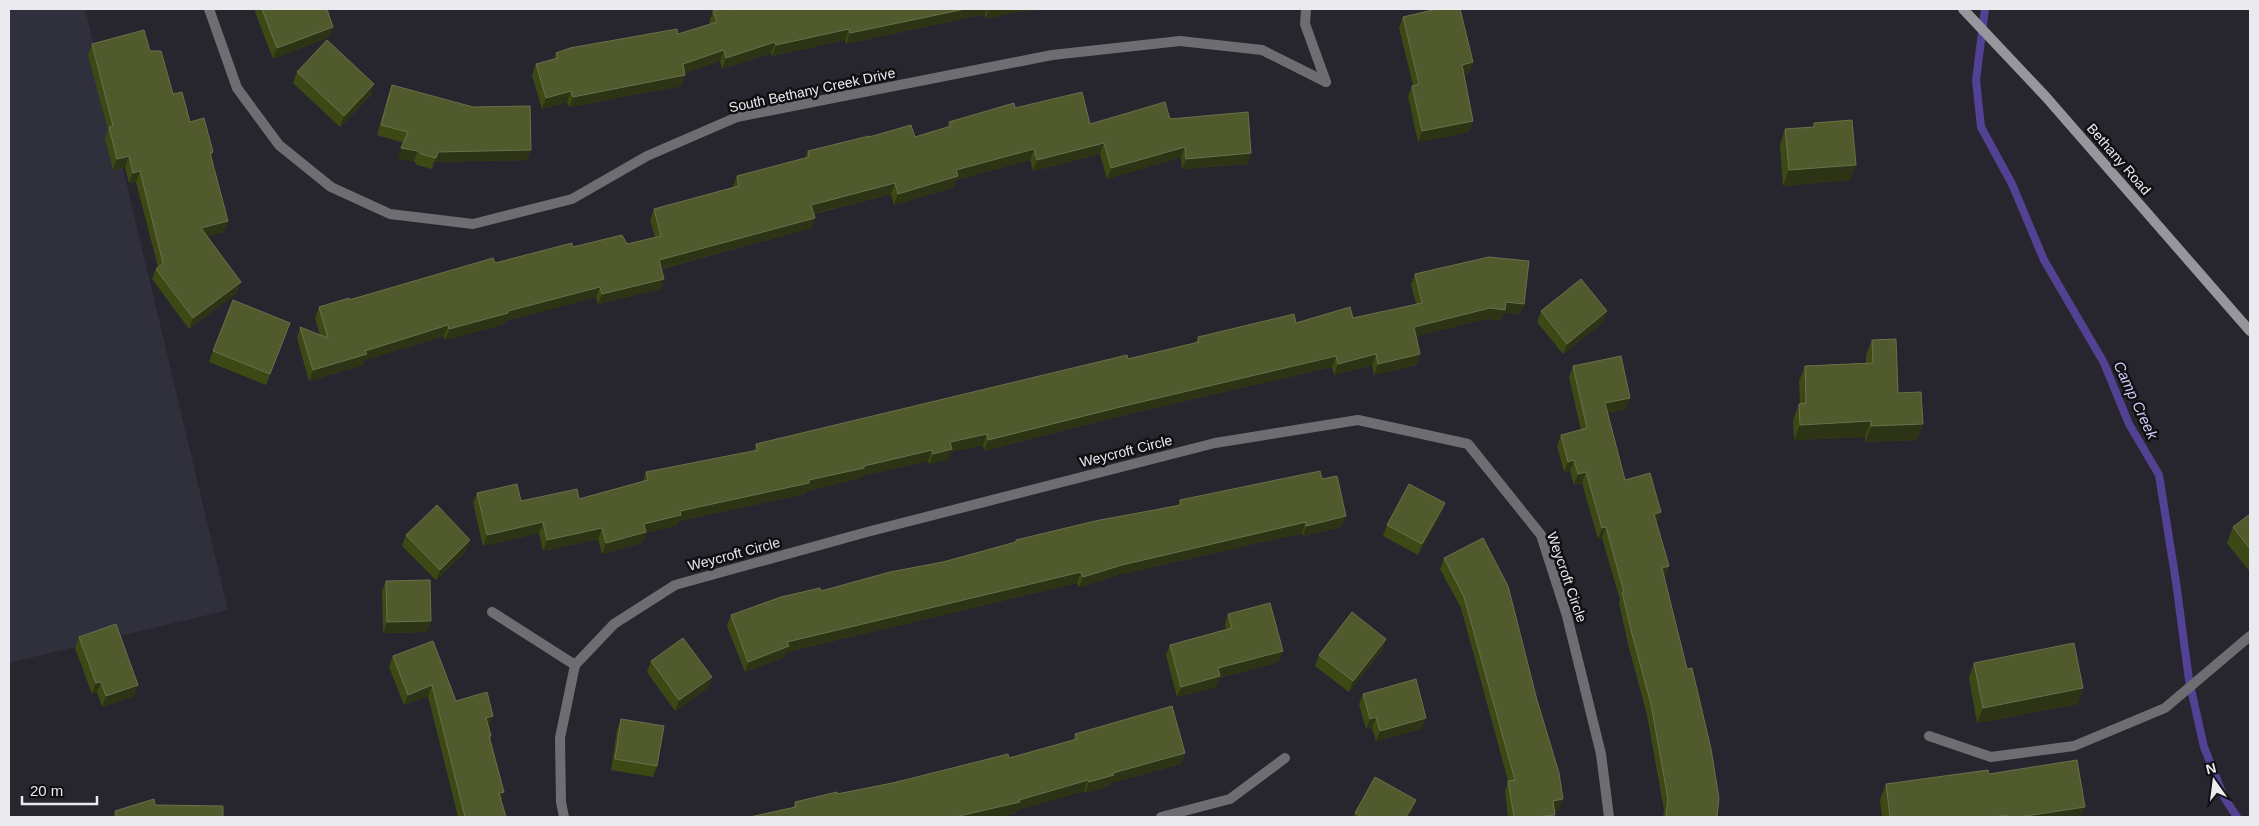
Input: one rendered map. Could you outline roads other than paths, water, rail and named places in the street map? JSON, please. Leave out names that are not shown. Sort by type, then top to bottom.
[{"type":"street","name":"South Bethany Creek Drive","points":[[209,9],[237,88],[278,144],[332,187],[390,214],[473,224],[572,199],[647,156],[737,117],[1052,55],[1180,41],[1262,50],[1326,82],[1305,24],[1306,9]]},
{"type":"street","name":"Bethany Road","points":[[1963,9],[2046,96],[2250,332]]},
{"type":"street","name":"Weycroft Circle","points":[[575,665],[614,624],[674,585],[867,532],[1214,443],[1358,420],[1468,444],[1541,536],[1567,616],[1602,754],[1609,817]]},
{"type":"street","points":[[492,612],[575,665],[560,738],[560,802],[564,817]]},
{"type":"street","points":[[1929,736],[1991,757],[2074,746],[2165,708],[2250,636]]},
{"type":"street","points":[[1161,817],[1230,799],[1285,758]]},
{"type":"waterway","name":"Camp Creek","points":[[1985,9],[1976,80],[1981,127],[2012,184],[2044,260],[2104,363],[2129,424],[2159,475],[2189,680],[2204,747],[2224,797],[2237,817]]}]
